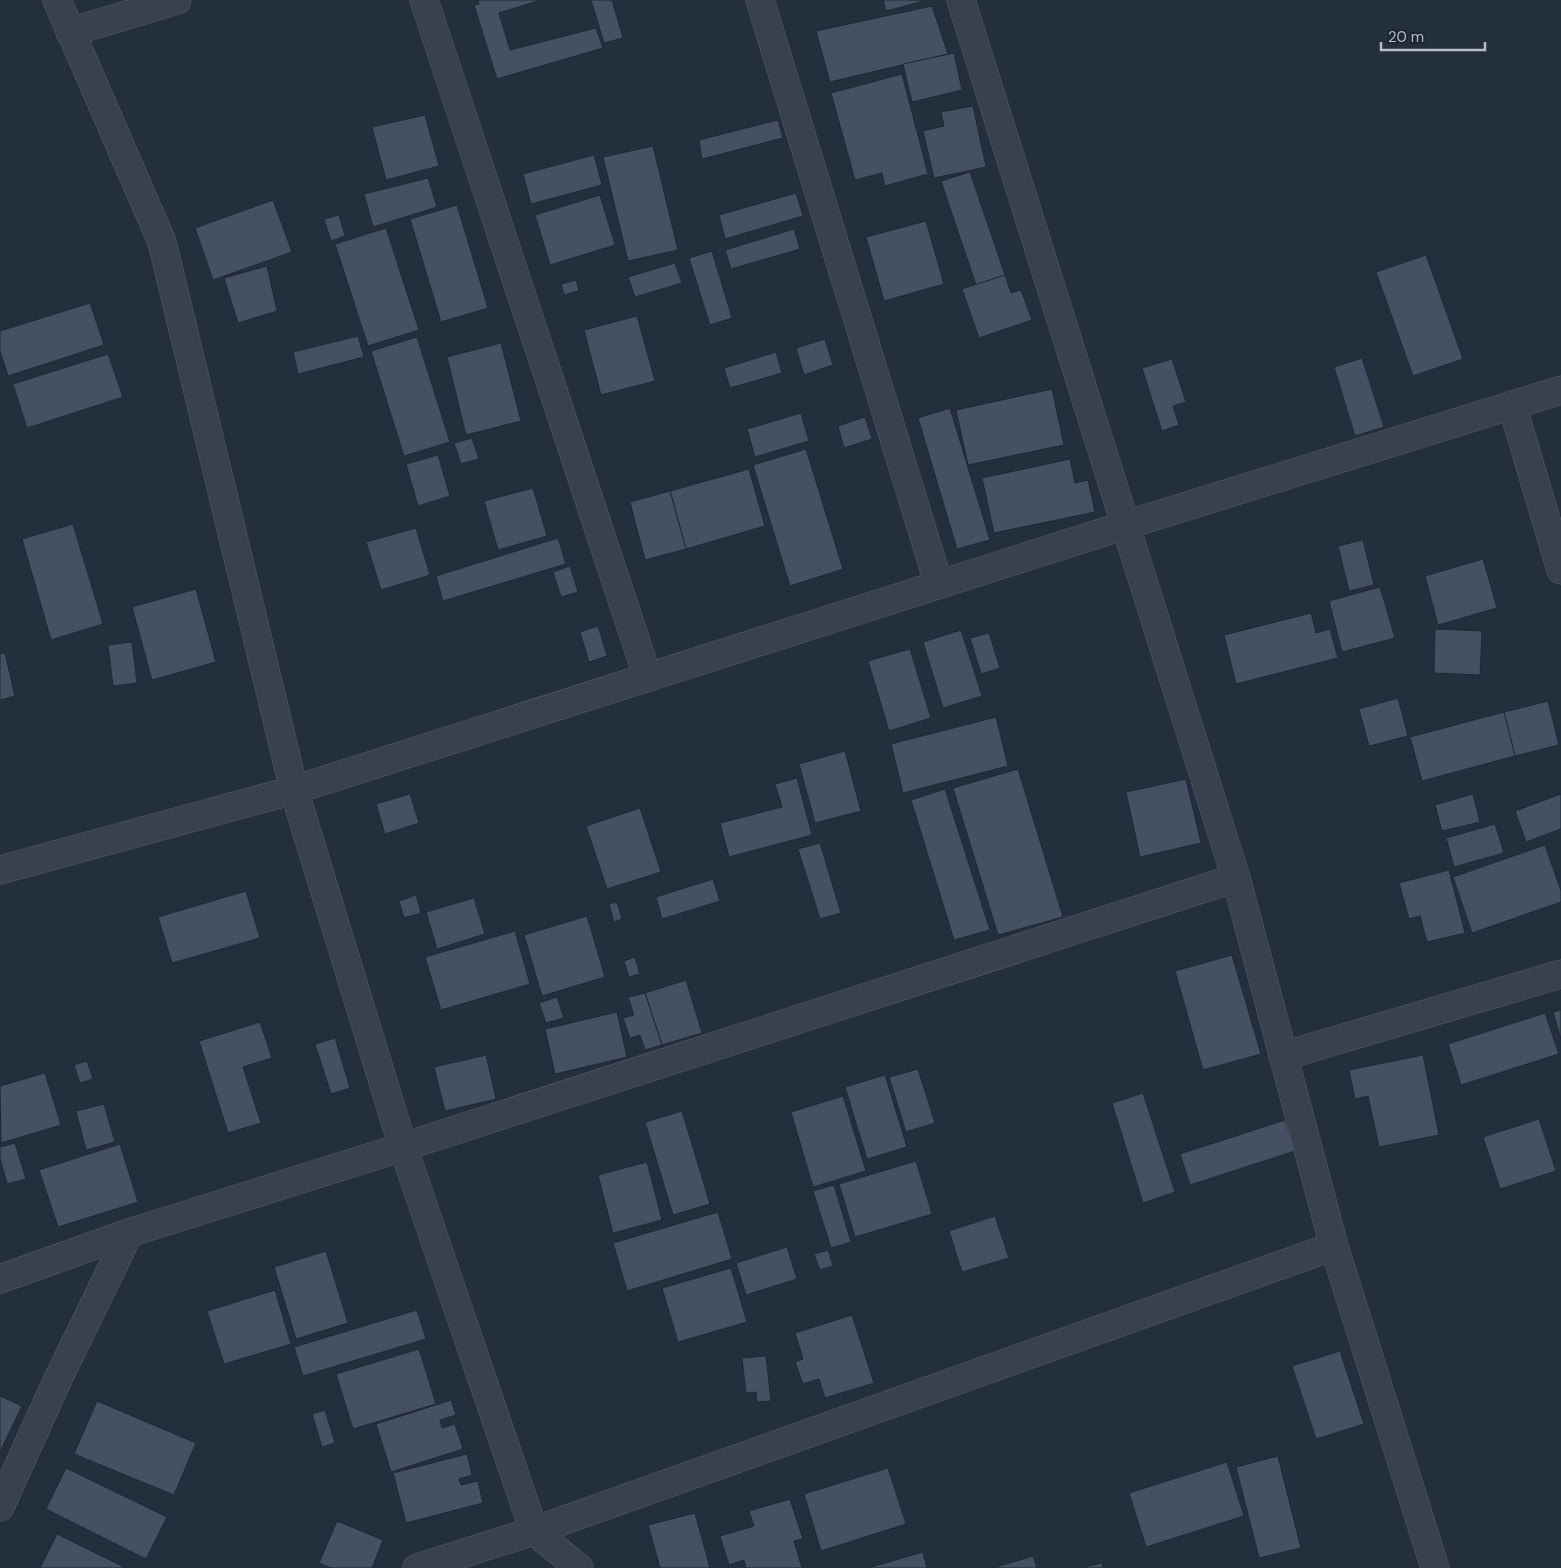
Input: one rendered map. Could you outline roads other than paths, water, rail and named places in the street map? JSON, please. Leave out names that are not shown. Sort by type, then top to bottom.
[{"type":"street","points":[[57,0],[162,242],[294,790],[403,1147],[534,1531],[579,1568]]},
{"type":"street","points":[[70,32],[177,0]]},
{"type":"street","points":[[424,0],[648,678]]},
{"type":"street","points":[[760,0],[939,585]]},
{"type":"street","points":[[961,0],[1236,878],[1334,1246],[1435,1568]]},
{"type":"street","points":[[0,870],[294,790],[1126,525],[1561,390]]},
{"type":"street","points":[[1512,405],[1561,570]]},
{"type":"street","points":[[0,1279],[129,1233],[403,1147],[1236,878]]},
{"type":"street","points":[[1283,1056],[1561,974]]},
{"type":"street","points":[[0,1507],[57,1381],[129,1233]]},
{"type":"street","points":[[417,1568],[534,1531],[1334,1246]]}]
